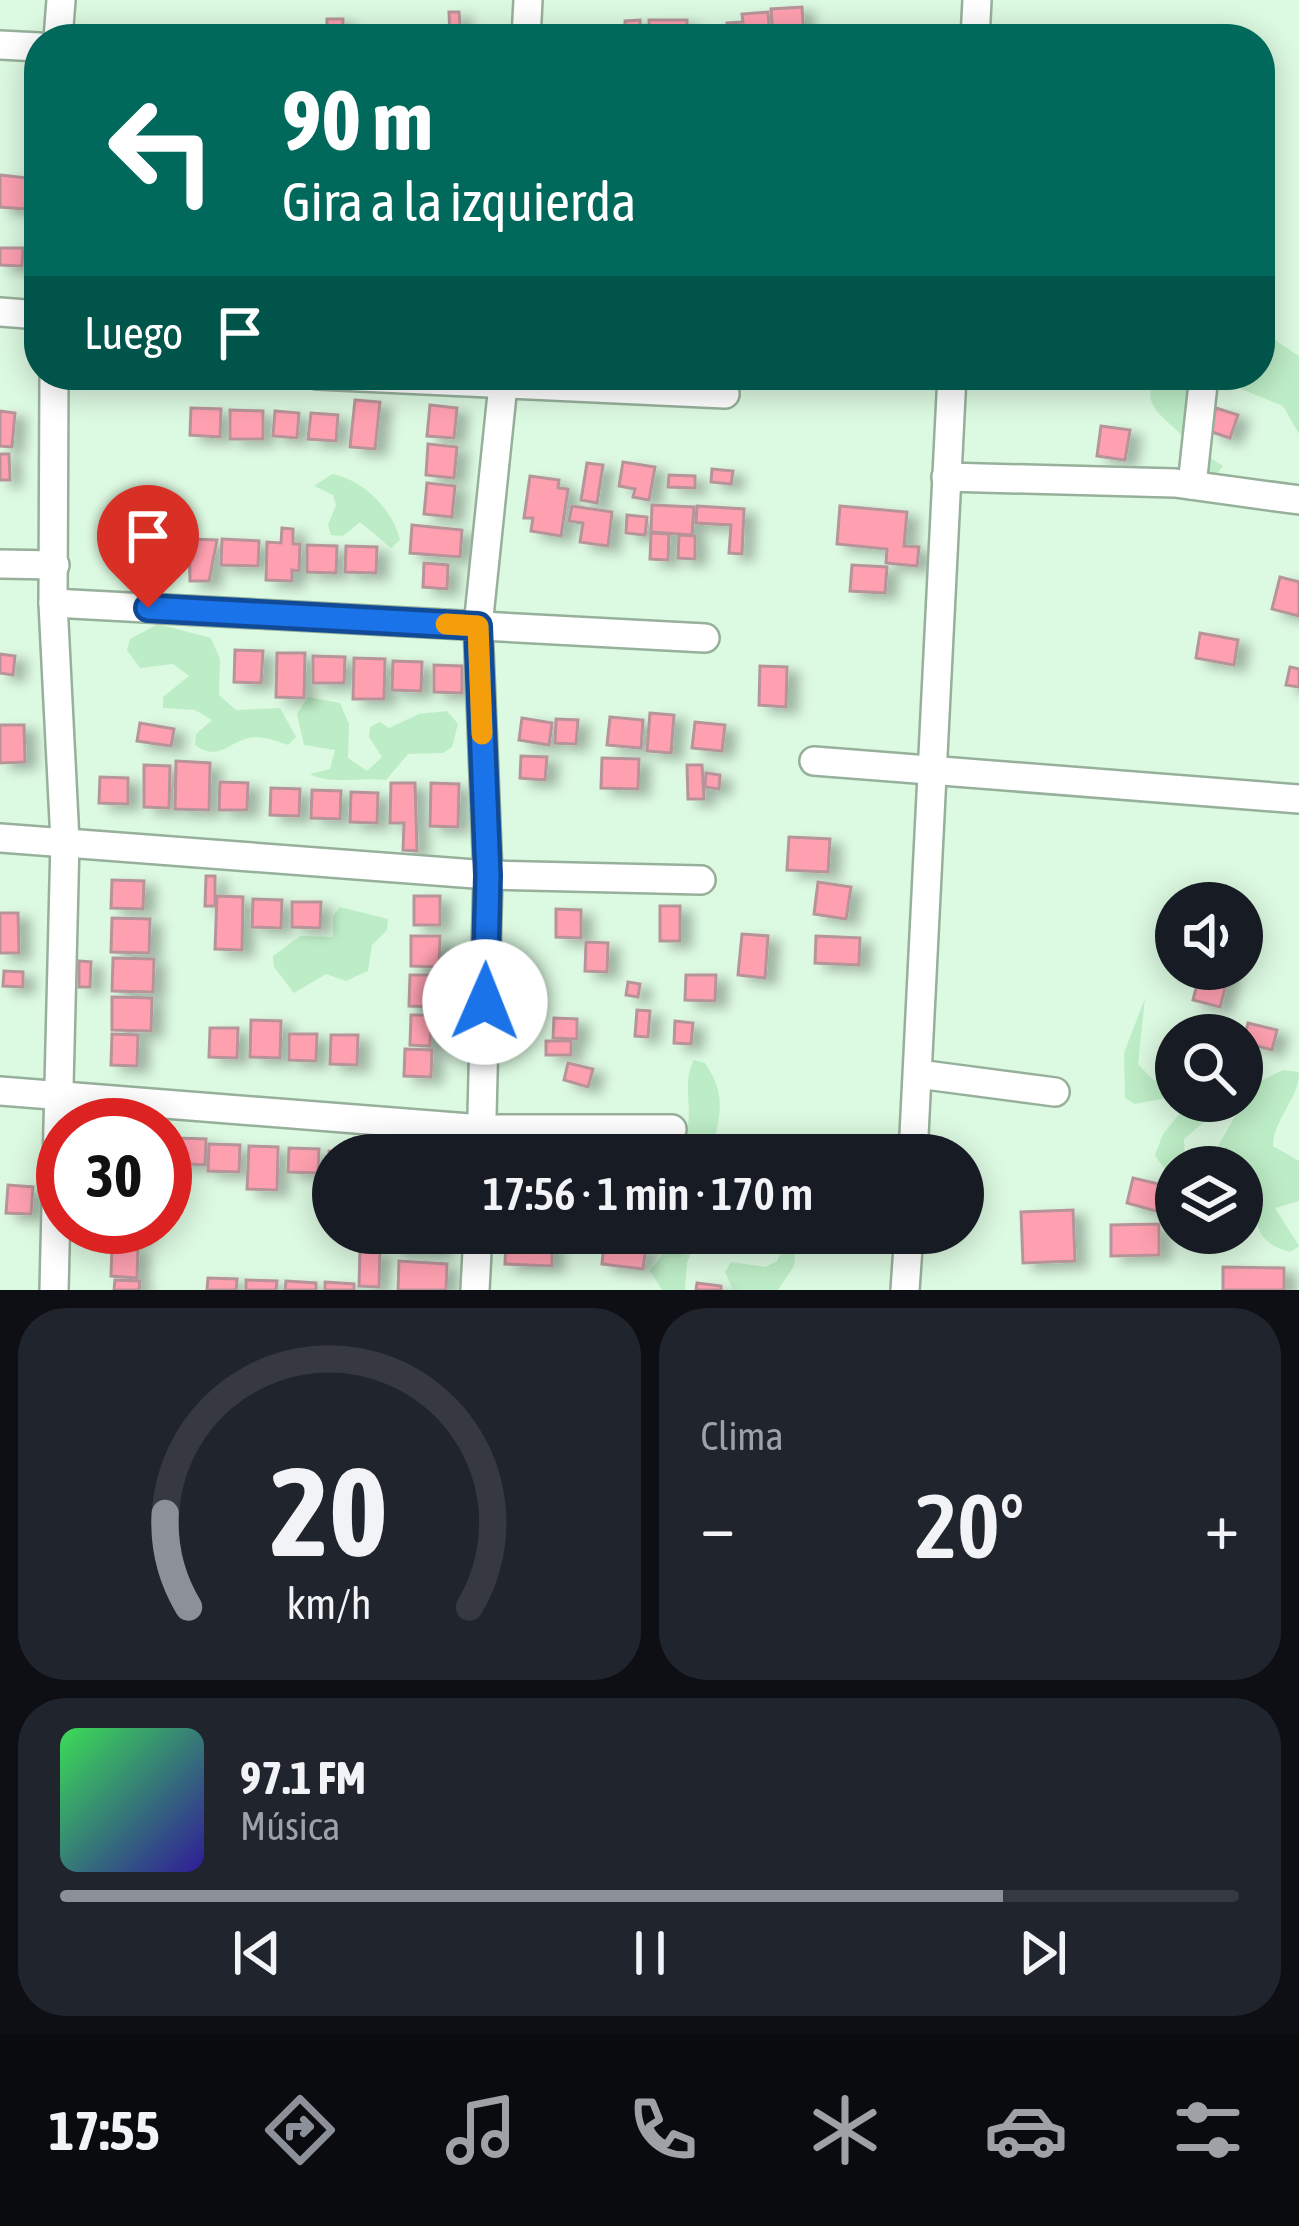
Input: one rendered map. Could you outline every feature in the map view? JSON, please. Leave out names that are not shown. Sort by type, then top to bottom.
[{"type":"street","points":[[54,390],[53,602],[65,841],[54,1290]]},
{"type":"street","points":[[482,1134],[488,875],[478,626],[503,390]]},
{"type":"street","points":[[662,390],[725,394]]},
{"type":"street","points":[[915,1134],[951,390]]},
{"type":"street","points":[[1192,485],[1202,390]]},
{"type":"street","points":[[946,477],[1192,485],[1299,500]]},
{"type":"street","points":[[0,564],[55,565]]},
{"type":"street","points":[[53,602],[705,638]]},
{"type":"street","points":[[814,760],[936,774],[1299,799]]},
{"type":"street","points":[[0,838],[488,875],[701,880]]},
{"type":"street","points":[[918,1074],[1055,1092]]},
{"type":"street","points":[[0,1090],[413,1134]]},
{"type":"street","points":[[599,1134],[672,1129]]},
{"type":"street","points":[[475,1290],[477,1254]]},
{"type":"street","points":[[905,1290],[908,1254]]},
{"type":"green space","points":[[1275,340],[1299,356],[1299,434],[1283,406],[1243,390],[1275,390]]},
{"type":"green space","points":[[1151,390],[1213,390],[1204,454],[1223,466],[1211,482],[1189,444],[1157,411]]},
{"type":"green space","points":[[332,474],[375,498],[400,540],[391,548],[360,522],[343,536],[331,535],[333,495],[314,486]]},
{"type":"green space","points":[[158,624],[211,638],[220,659],[219,695],[236,710],[280,708],[296,737],[288,745],[249,738],[216,752],[195,745],[196,734],[212,720],[195,710],[163,708],[163,697],[189,676],[173,664],[140,668],[127,650],[130,639]]},
{"type":"green space","points":[[308,697],[340,703],[349,724],[348,758],[367,771],[382,757],[369,737],[370,727],[380,722],[389,728],[419,714],[447,711],[458,724],[452,747],[443,753],[408,754],[386,780],[318,777],[310,774],[330,769],[335,750],[304,745],[297,714]]},
{"type":"green space","points":[[340,907],[388,919],[387,930],[372,945],[368,971],[346,981],[326,974],[294,993],[274,967],[273,956],[300,936],[333,937],[333,916]]},
{"type":"green space","points":[[1145,998],[1138,1064],[1155,1080],[1155,1100],[1135,1104],[1125,1098],[1124,1053]]},
{"type":"green space","points":[[694,1060],[705,1063],[717,1087],[716,1134],[686,1134]]},
{"type":"green space","points":[[1283,1070],[1299,1072],[1273,1146],[1299,1161],[1299,1201],[1275,1208],[1299,1246],[1290,1252],[1263,1236],[1263,1146],[1218,1146],[1232,1122],[1263,1122],[1263,1080]]},
{"type":"green space","points":[[1173,1122],[1204,1122],[1184,1139],[1184,1146],[1158,1146]]},
{"type":"green space","points":[[663,1254],[690,1254],[685,1290],[662,1290],[650,1271]]},
{"type":"green space","points":[[780,1254],[795,1254],[794,1266],[778,1290],[733,1290],[725,1272],[731,1262],[765,1267]]},
{"type":"building","points":[[802,7],[803,24],[772,24],[771,9]]},
{"type":"building","points":[[449,12],[459,12],[460,24],[449,24]]},
{"type":"building","points":[[768,12],[769,24],[727,24],[743,22],[742,14]]},
{"type":"building","points":[[649,20],[687,20],[687,24],[649,24]]},
{"type":"building","points":[[0,175],[24,178],[24,209],[0,207]]},
{"type":"building","points":[[0,248],[23,248],[22,266],[0,265]]},
{"type":"building","points":[[355,400],[380,402],[375,449],[350,447]]},
{"type":"building","points":[[430,405],[457,408],[454,438],[427,436]]},
{"type":"building","points":[[191,408],[221,409],[220,437],[190,435]]},
{"type":"building","points":[[1216,408],[1238,415],[1230,438],[1209,431]]},
{"type":"building","points":[[230,410],[263,411],[263,439],[230,439]]},
{"type":"building","points":[[0,411],[15,413],[12,447],[0,446]]},
{"type":"building","points":[[275,411],[299,413],[297,438],[273,436]]},
{"type":"building","points":[[311,413],[338,415],[336,441],[308,439]]},
{"type":"building","points":[[1101,426],[1130,430],[1125,460],[1097,456]]},
{"type":"building","points":[[428,444],[457,447],[454,478],[426,475]]},
{"type":"building","points":[[0,454],[9,454],[10,480],[0,480]]},
{"type":"building","points":[[623,462],[655,467],[649,500],[633,497],[635,489],[619,486]]},
{"type":"building","points":[[587,463],[603,465],[597,503],[581,500]]},
{"type":"building","points":[[712,469],[733,471],[731,484],[711,482]]},
{"type":"building","points":[[669,475],[695,476],[695,488],[668,487]]},
{"type":"building","points":[[530,476],[559,480],[558,488],[568,489],[561,536],[531,531],[533,518],[524,518]]},
{"type":"building","points":[[427,483],[455,486],[452,517],[424,514]]},
{"type":"building","points":[[652,505],[694,507],[692,535],[651,532]]},
{"type":"building","points":[[572,506],[612,512],[608,546],[580,542],[583,523],[569,521]]},
{"type":"building","points":[[697,506],[744,509],[742,554],[729,553],[731,525],[696,523]]},
{"type":"building","points":[[840,506],[907,512],[904,546],[919,547],[917,566],[886,563],[887,549],[837,544]]},
{"type":"building","points":[[627,515],[647,517],[645,535],[626,533]]},
{"type":"building","points":[[412,525],[462,530],[460,557],[410,553]]},
{"type":"building","points":[[282,528],[293,529],[293,544],[300,544],[299,571],[292,570],[292,581],[266,580],[267,542],[281,543]]},
{"type":"building","points":[[651,533],[669,534],[668,560],[650,559]]},
{"type":"building","points":[[679,535],[695,536],[695,559],[678,558]]},
{"type":"building","points":[[189,539],[217,540],[209,581],[190,581]]},
{"type":"building","points":[[222,539],[259,541],[258,566],[221,565]]},
{"type":"building","points":[[307,545],[337,546],[336,573],[307,572]]},
{"type":"building","points":[[346,546],[377,547],[376,573],[345,572]]},
{"type":"building","points":[[424,563],[448,565],[447,589],[423,587]]},
{"type":"building","points":[[852,565],[887,567],[885,593],[850,591]]},
{"type":"building","points":[[1280,577],[1299,582],[1299,616],[1272,609]]},
{"type":"building","points":[[1200,633],[1238,640],[1234,665],[1196,658]]},
{"type":"building","points":[[235,650],[263,651],[261,683],[234,682]]},
{"type":"building","points":[[277,653],[305,653],[304,698],[276,697]]},
{"type":"building","points":[[0,654],[15,656],[13,675],[0,673]]},
{"type":"building","points":[[313,656],[345,657],[344,683],[313,683]]},
{"type":"building","points":[[354,658],[385,659],[384,699],[353,699]]},
{"type":"building","points":[[393,661],[422,662],[421,691],[392,690]]},
{"type":"building","points":[[434,665],[462,666],[462,693],[434,692]]},
{"type":"building","points":[[760,666],[787,667],[786,707],[759,705]]},
{"type":"building","points":[[1290,667],[1299,669],[1299,687],[1286,685]]},
{"type":"building","points":[[650,713],[674,715],[671,753],[647,751]]},
{"type":"building","points":[[610,717],[643,720],[641,748],[607,745]]},
{"type":"building","points":[[522,718],[552,723],[549,745],[519,740]]},
{"type":"building","points":[[556,719],[578,720],[576,744],[555,743]]},
{"type":"building","points":[[695,722],[725,725],[722,751],[692,748]]},
{"type":"building","points":[[140,723],[174,729],[171,746],[137,741]]},
{"type":"building","points":[[0,725],[24,725],[25,762],[0,763]]},
{"type":"building","points":[[521,756],[547,757],[545,780],[520,778]]},
{"type":"building","points":[[602,758],[639,759],[638,789],[601,788]]},
{"type":"building","points":[[176,761],[210,763],[209,810],[175,809]]},
{"type":"building","points":[[144,765],[170,766],[169,808],[144,807]]},
{"type":"building","points":[[687,765],[702,765],[704,799],[688,799]]},
{"type":"building","points":[[706,773],[720,775],[719,789],[705,787]]},
{"type":"building","points":[[100,777],[128,778],[128,804],[99,803]]},
{"type":"building","points":[[220,782],[248,783],[247,810],[219,810]]},
{"type":"building","points":[[391,783],[415,783],[417,851],[403,850],[404,823],[390,823]]},
{"type":"building","points":[[431,783],[459,784],[458,827],[430,826]]},
{"type":"building","points":[[271,788],[300,789],[299,816],[270,815]]},
{"type":"building","points":[[312,790],[341,791],[340,819],[311,818]]},
{"type":"building","points":[[351,792],[378,793],[377,823],[350,822]]},
{"type":"building","points":[[789,837],[830,839],[828,872],[787,870]]},
{"type":"building","points":[[206,876],[215,876],[215,906],[205,906]]},
{"type":"building","points":[[112,880],[144,881],[143,909],[111,908]]},
{"type":"building","points":[[818,882],[851,887],[846,919],[814,914]]},
{"type":"building","points":[[217,896],[243,897],[242,950],[215,949]]},
{"type":"building","points":[[414,896],[440,896],[440,925],[414,925]]},
{"type":"building","points":[[253,899],[282,900],[281,928],[252,927]]},
{"type":"building","points":[[292,902],[321,902],[320,928],[292,927]]},
{"type":"building","points":[[660,906],[680,906],[680,941],[660,941]]},
{"type":"building","points":[[556,909],[581,910],[581,938],[556,937]]},
{"type":"building","points":[[0,913],[18,913],[19,953],[0,953]]},
{"type":"building","points":[[112,918],[150,919],[149,953],[111,952]]},
{"type":"building","points":[[742,934],[768,936],[765,978],[738,975]]},
{"type":"building","points":[[411,936],[440,936],[439,967],[411,966]]},
{"type":"building","points":[[816,936],[860,938],[859,965],[815,963]]},
{"type":"building","points":[[586,942],[608,943],[607,972],[585,971]]},
{"type":"building","points":[[113,958],[154,959],[153,992],[112,991]]},
{"type":"building","points":[[79,961],[91,962],[90,987],[79,987]]},
{"type":"building","points":[[4,971],[23,972],[23,987],[3,986]]},
{"type":"building","points":[[410,975],[436,975],[436,1007],[409,1006]]},
{"type":"building","points":[[686,975],[716,975],[715,1001],[685,1000]]},
{"type":"building","points":[[628,982],[640,984],[638,997],[626,995]]},
{"type":"building","points":[[1196,990],[1224,990],[1220,1007],[1193,1000]]},
{"type":"building","points":[[112,997],[152,998],[151,1031],[112,1030]]},
{"type":"building","points":[[637,1010],[650,1011],[648,1037],[635,1036]]},
{"type":"building","points":[[411,1015],[431,1015],[430,1046],[410,1045]]},
{"type":"building","points":[[554,1018],[577,1019],[577,1039],[553,1038]]},
{"type":"building","points":[[251,1020],[281,1021],[280,1058],[250,1057]]},
{"type":"building","points":[[675,1021],[693,1023],[691,1044],[674,1043]]},
{"type":"building","points":[[1263,1027],[1277,1030],[1272,1050],[1263,1048]]},
{"type":"building","points":[[210,1028],[238,1028],[237,1058],[209,1057]]},
{"type":"building","points":[[112,1034],[138,1035],[137,1066],[111,1065]]},
{"type":"building","points":[[289,1034],[317,1034],[316,1061],[289,1060]]},
{"type":"building","points":[[331,1035],[358,1035],[357,1065],[330,1064]]},
{"type":"building","points":[[546,1041],[571,1041],[571,1055],[546,1055]]},
{"type":"building","points":[[405,1049],[432,1050],[431,1077],[404,1076]]},
{"type":"building","points":[[568,1063],[593,1069],[588,1087],[564,1080]]},
{"type":"building","points":[[192,1139],[206,1139],[205,1165],[192,1164]]},
{"type":"building","points":[[209,1144],[240,1145],[239,1172],[208,1171]]},
{"type":"building","points":[[249,1146],[278,1147],[277,1190],[247,1189]]},
{"type":"building","points":[[289,1148],[312,1149],[312,1173],[288,1172]]},
{"type":"building","points":[[1133,1178],[1155,1183],[1155,1211],[1127,1203]]},
{"type":"building","points":[[8,1185],[33,1187],[31,1214],[6,1213]]},
{"type":"building","points":[[1073,1210],[1075,1261],[1023,1263],[1021,1212]]},
{"type":"building","points":[[1155,1224],[1155,1254],[1159,1255],[1111,1256],[1111,1225]]},
{"type":"building","points":[[112,1254],[138,1254],[137,1278],[111,1276]]},
{"type":"building","points":[[360,1254],[380,1254],[379,1287],[359,1286]]},
{"type":"building","points":[[505,1254],[552,1254],[552,1266],[505,1264]]},
{"type":"building","points":[[603,1254],[645,1254],[643,1269],[602,1264]]},
{"type":"building","points":[[399,1261],[447,1264],[446,1290],[398,1290]]},
{"type":"building","points":[[1223,1267],[1284,1268],[1284,1290],[1223,1290]]},
{"type":"building","points":[[208,1278],[237,1279],[236,1290],[207,1290]]},
{"type":"building","points":[[115,1280],[140,1281],[139,1290],[114,1290]]},
{"type":"building","points":[[246,1280],[277,1281],[276,1290],[246,1290]]},
{"type":"building","points":[[286,1281],[316,1283],[316,1290],[285,1290]]},
{"type":"building","points":[[325,1282],[354,1284],[354,1290],[325,1290]]},
{"type":"building","points":[[697,1283],[721,1286],[721,1290],[696,1290]]},
{"type":"slow traffic","points":[[446,624],[478,626],[482,734]]},
{"type":"route","points":[[148,608],[478,626],[488,875],[485,1002]]}]
